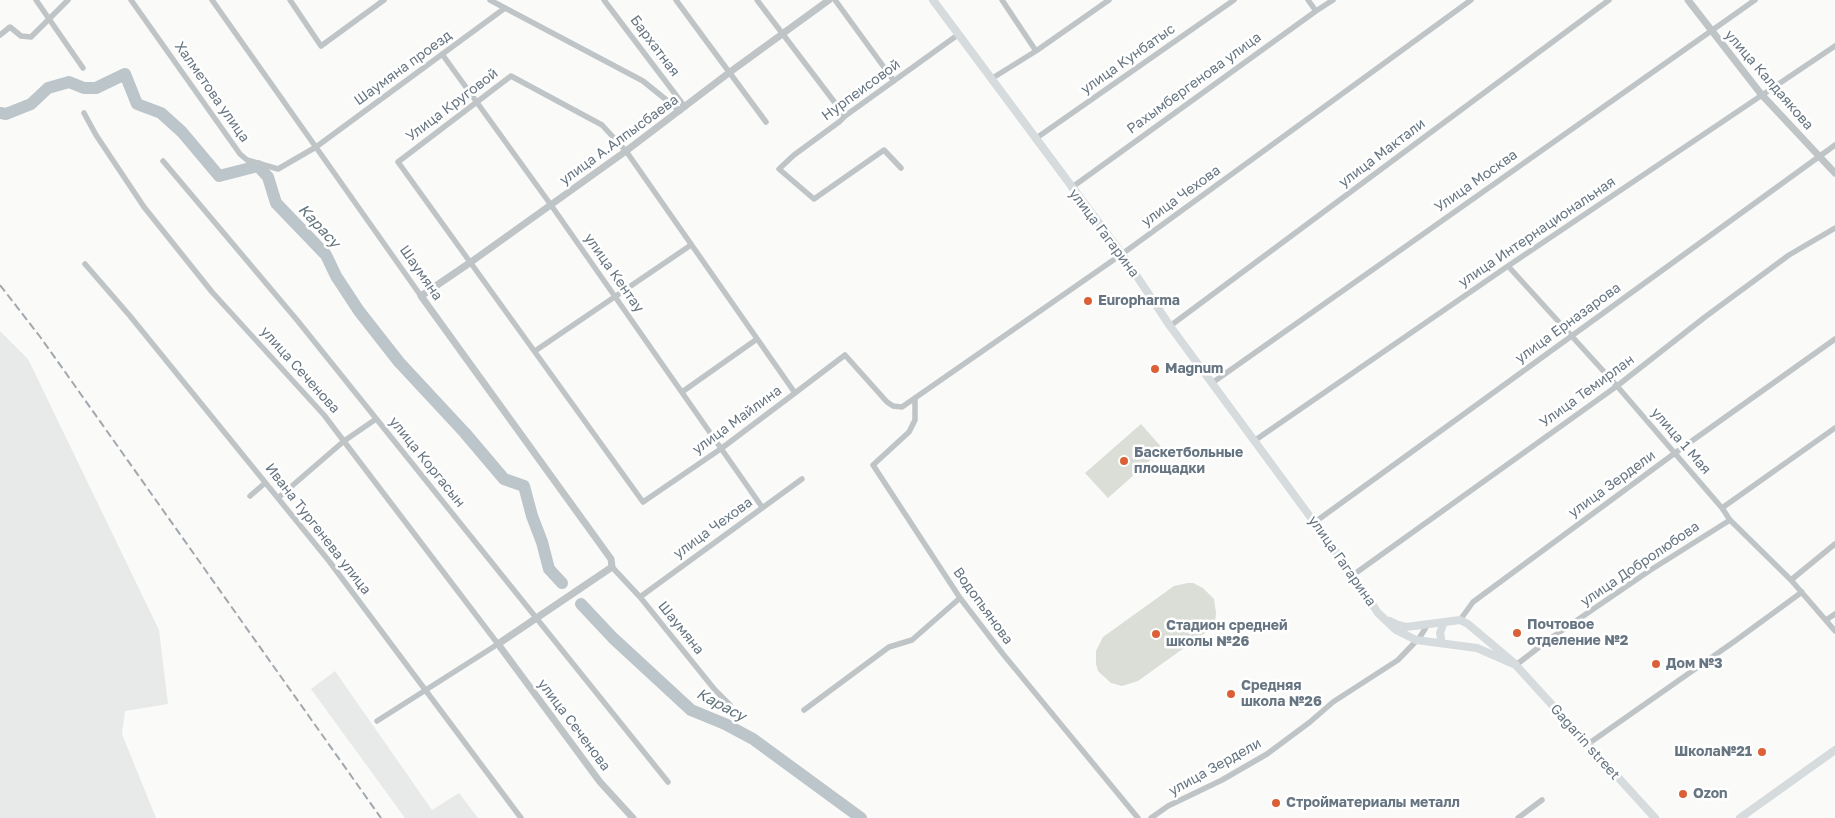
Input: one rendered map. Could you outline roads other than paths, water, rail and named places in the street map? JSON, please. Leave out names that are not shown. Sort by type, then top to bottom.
[{"type":"main road","name":"улица Гагарина","points":[[933,0],[1071,188],[1122,254],[1170,326],[1315,522],[1378,613],[1396,630],[1416,640],[1477,648],[1516,665]]},
{"type":"main road","name":"улица Гагарина","points":[[1378,613],[1398,625],[1406,627],[1460,620]]},
{"type":"main road","points":[[1460,620],[1468,624],[1516,665]]},
{"type":"main road","points":[[1442,643],[1440,633],[1444,622]]},
{"type":"main road","points":[[1477,648],[1483,644],[1483,637]]},
{"type":"main road","name":"Gagarin street","points":[[1516,665],[1655,818]]},
{"type":"main road","points":[[1740,818],[1835,750]]},
{"type":"street","points":[[36,0],[83,68]]},
{"type":"street","points":[[0,35],[10,27],[20,36],[31,37],[68,0]]},
{"type":"street","name":"Халметова улица","points":[[131,0],[240,154],[247,160],[278,169],[316,147]]},
{"type":"street","name":"Шаумяна","points":[[212,0],[612,563],[715,690],[730,705]]},
{"type":"street","points":[[290,0],[321,46],[384,0]]},
{"type":"street","points":[[490,0],[643,82],[682,109]]},
{"type":"street","name":"Бархатная","points":[[604,0],[682,109]]},
{"type":"street","points":[[676,0],[766,122]]},
{"type":"street","points":[[758,0],[844,116]]},
{"type":"street","name":"улица А.Алпысбаева","points":[[421,296],[626,151],[829,0]]},
{"type":"street","points":[[835,0],[894,81]]},
{"type":"street","points":[[1002,0],[1036,51]]},
{"type":"street","points":[[991,78],[1036,51],[1109,0]]},
{"type":"street","name":"улица Кунбатыс","points":[[1035,139],[1234,0]]},
{"type":"street","points":[[1308,0],[1316,11]]},
{"type":"street","name":"Рахымбергенова улица","points":[[1071,188],[1333,0]]},
{"type":"street","name":"улица Чехова","points":[[902,407],[1122,254],[1471,0]]},
{"type":"street","name":"улица Мактали","points":[[1170,326],[1609,0]]},
{"type":"street","name":"улица Калдаякова","points":[[1688,0],[1761,94],[1835,173]]},
{"type":"street","name":"Улица Москва","points":[[1212,383],[1755,0]]},
{"type":"street","name":"Шаумяна проезд","points":[[316,147],[505,8]]},
{"type":"street","name":"Нурпеисовой","points":[[901,168],[884,150],[814,199],[779,169],[844,116],[959,34]]},
{"type":"street","name":"улица Интернациональная","points":[[1254,441],[1508,266],[1835,46]]},
{"type":"street","name":"улица Кентау","points":[[442,54],[551,205],[762,507]]},
{"type":"street","name":"Улица Круговой","points":[[643,502],[398,162],[511,76],[602,125],[626,151],[795,393]]},
{"type":"street","name":"улица Сеченова","points":[[84,113],[96,135],[144,207],[212,292],[324,415],[600,782],[633,818]]},
{"type":"street","name":"улица Ерназарова","points":[[1315,522],[1835,144]]},
{"type":"street","name":"улица Коргасын","points":[[163,161],[297,320],[668,782]]},
{"type":"street","name":"Улица Темирлан","points":[[1353,575],[1617,386],[1705,317],[1789,255],[1835,228]]},
{"type":"street","points":[[535,351],[691,245]]},
{"type":"street","name":"Ивана Тургенева улица","points":[[85,264],[130,316],[329,561],[521,818]]},
{"type":"street","name":"улица 1 Мая","points":[[1508,266],[1617,386],[1722,508],[1730,520],[1791,580],[1835,630]]},
{"type":"street","points":[[682,392],[757,339]]},
{"type":"street","name":"улица Зердели","points":[[1460,620],[1473,602],[1675,453],[1835,339]]},
{"type":"street","name":"улица Майлина","points":[[643,502],[722,448],[845,355],[887,402],[893,406],[902,407]]},
{"type":"street","name":"Водопьянова","points":[[915,399],[915,420],[910,432],[873,464],[960,598],[1003,654],[1138,818]]},
{"type":"street","points":[[278,498],[344,441],[376,419]]},
{"type":"street","points":[[1722,508],[1835,428]]},
{"type":"street","name":"улица Чехова","points":[[640,597],[802,479]]},
{"type":"street","points":[[250,496],[265,483]]},
{"type":"street","name":"улица Добролюбова","points":[[1516,665],[1551,638],[1655,566],[1730,520]]},
{"type":"street","points":[[1791,580],[1835,544]]},
{"type":"street","points":[[377,721],[536,619],[612,563]]},
{"type":"street","points":[[1588,744],[1802,592]]},
{"type":"street","points":[[804,710],[889,647],[912,640],[960,598]]},
{"type":"street","points":[[1826,620],[1835,614]]},
{"type":"street","name":"улица Зердели","points":[[1151,818],[1168,806],[1222,780],[1267,754],[1333,702],[1398,660],[1424,632],[1428,624]]},
{"type":"street","points":[[1518,818],[1542,800]]},
{"type":"waterway","name":"Карасу","points":[[0,113],[6,114],[31,104],[48,88],[69,82],[84,88],[96,88],[125,74],[137,104],[161,113],[182,132],[219,176],[258,166],[268,177],[276,203],[326,255],[336,276],[359,311],[399,362],[465,433],[504,479],[524,486],[549,569],[562,583]]},
{"type":"waterway","name":"Карасу","points":[[581,604],[613,638],[691,710],[725,724],[753,739],[861,818]]},
{"type":"railway","points":[[0,285],[41,338],[381,818]]},
{"type":"place","name":"Europharma","points":[[1088,301]]},
{"type":"place","name":"Magnum","points":[[1155,369]]},
{"type":"place","name":"Баскетбольные площадки","points":[[1124,461]]},
{"type":"place","name":"Почтовое отделение №2","points":[[1517,633]]},
{"type":"place","name":"Стадион средней школы №26","points":[[1156,634]]},
{"type":"place","name":"Дом №3","points":[[1656,664]]},
{"type":"place","name":"Средняя школа №26","points":[[1231,694]]},
{"type":"place","name":"Школа№21","points":[[1762,752]]},
{"type":"place","name":"Ozon","points":[[1683,794]]},
{"type":"place","name":"Стройматериалы металл","points":[[1276,803]]}]
